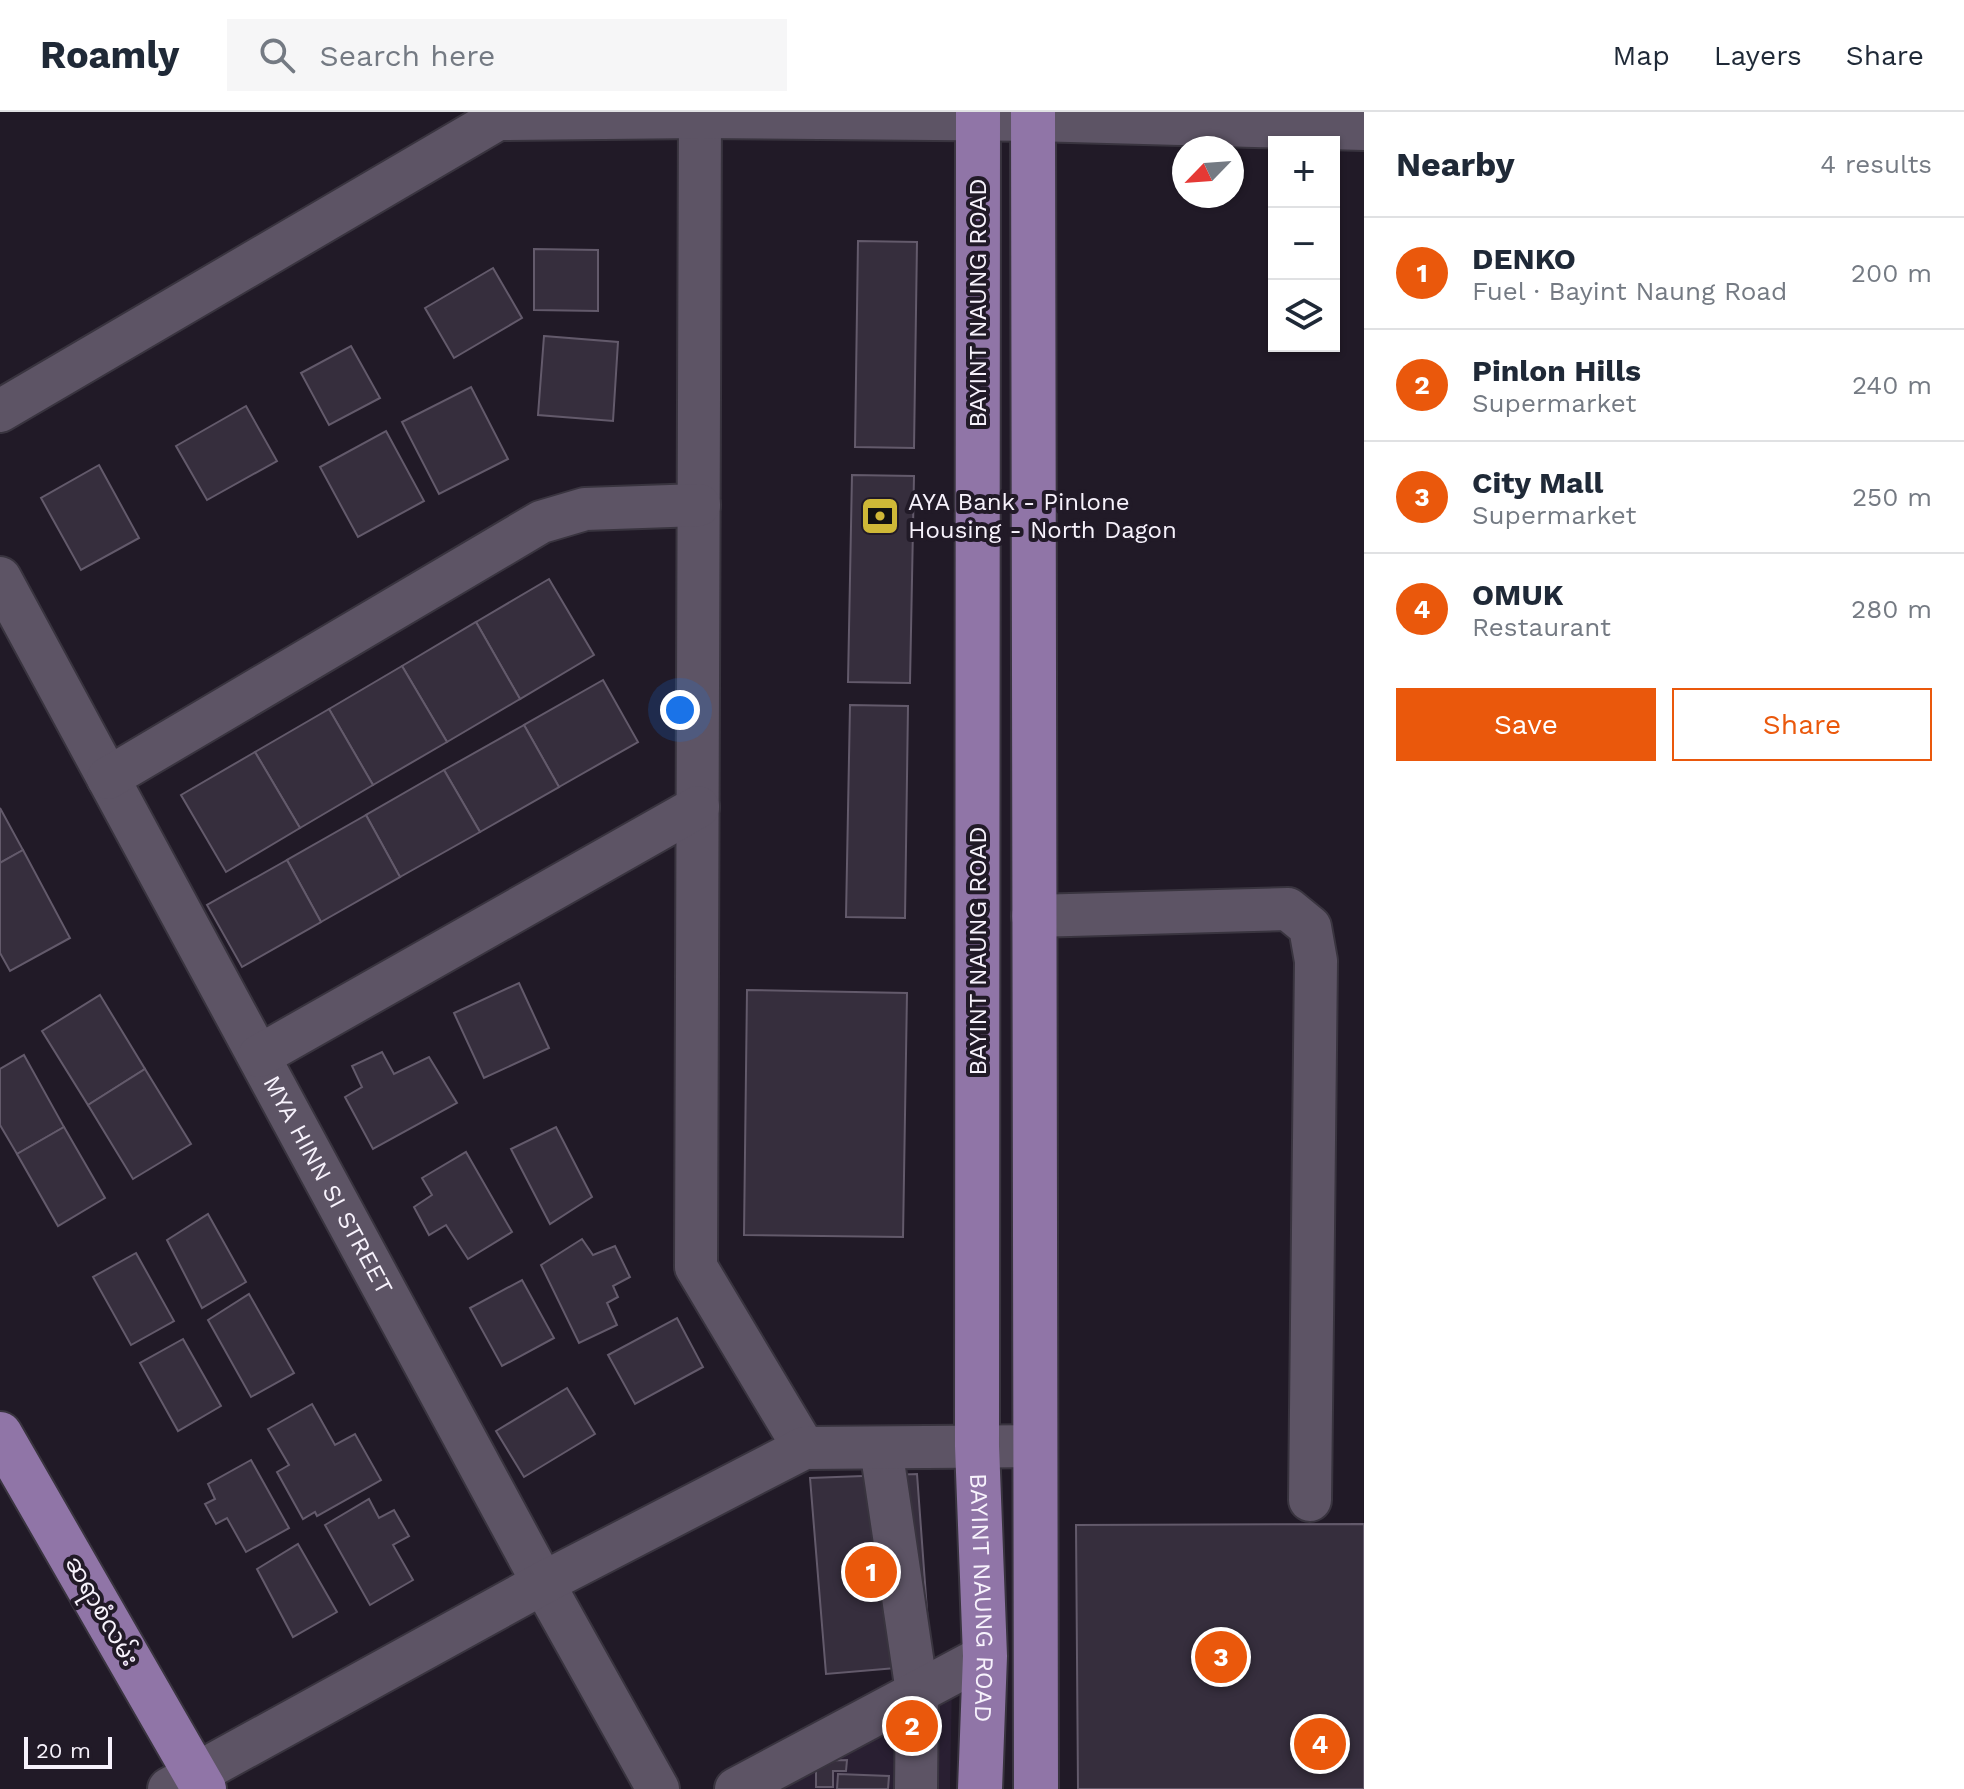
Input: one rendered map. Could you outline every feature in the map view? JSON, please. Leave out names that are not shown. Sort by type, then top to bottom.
[{"type":"main road","name":"BAYINT NAUNG ROAD","points":[[978,116],[977,1446],[984,1653],[980,1789]]},
{"type":"main road","points":[[1033,116],[1036,1789]]},
{"type":"main road","name":"ဆရာစံလမ်း","points":[[0,1434],[190,1784]]},
{"type":"main road","points":[[984,1653],[1036,1626]]},
{"type":"main road","points":[[984,1653],[1036,1669]]},
{"type":"street","points":[[700,115],[696,1267],[804,1448]]},
{"type":"street","points":[[0,411],[496,116],[1274,118],[1364,129]]},
{"type":"street","points":[[108,778],[541,522],[585,509],[699,505]]},
{"type":"street","name":"MYA HINN SI STREET","points":[[0,578],[543,1583],[658,1789]]},
{"type":"street","points":[[259,1056],[698,807]]},
{"type":"street","points":[[1033,916],[1288,909],[1310,927],[1316,961],[1310,1500]]},
{"type":"street","points":[[190,1784],[543,1583],[804,1448],[1035,1446]]},
{"type":"street","points":[[881,1448],[917,1692],[916,1789]]},
{"type":"street","points":[[752,1785],[984,1653]]},
{"type":"shaded area","points":[[952,1684],[950,1789],[779,1789]]},
{"type":"building","points":[[858,241],[917,242],[914,448],[855,447]]},
{"type":"building","points":[[534,249],[598,250],[598,311],[534,310]]},
{"type":"building","points":[[493,268],[522,318],[454,358],[425,308]]},
{"type":"building","points":[[544,336],[618,342],[613,421],[538,415]]},
{"type":"building","points":[[351,346],[380,398],[329,425],[301,373]]},
{"type":"building","points":[[471,387],[508,459],[439,494],[402,422]]},
{"type":"building","points":[[246,406],[277,461],[207,500],[176,446]]},
{"type":"building","points":[[386,431],[424,501],[358,537],[320,467]]},
{"type":"building","points":[[99,465],[139,538],[81,570],[41,498]]},
{"type":"building","points":[[852,475],[914,476],[910,683],[848,682]]},
{"type":"building","points":[[549,579],[594,655],[520,699],[476,622]]},
{"type":"building","points":[[476,622],[520,699],[447,742],[402,666]]},
{"type":"building","points":[[402,666],[447,742],[373,785],[329,709]]},
{"type":"building","points":[[603,680],[638,742],[559,787],[524,725]]},
{"type":"building","points":[[850,705],[908,706],[905,918],[846,917]]},
{"type":"building","points":[[329,709],[373,785],[300,828],[255,752]]},
{"type":"building","points":[[524,725],[559,787],[480,832],[444,770]]},
{"type":"building","points":[[255,752],[300,828],[226,872],[181,795]]},
{"type":"building","points":[[444,770],[480,832],[400,877],[366,815]]},
{"type":"building","points":[[0,808],[23,850],[0,863]]},
{"type":"building","points":[[366,815],[400,877],[321,922],[287,860]]},
{"type":"building","points":[[23,850],[70,938],[10,971],[0,953],[0,863]]},
{"type":"building","points":[[287,860],[321,922],[242,967],[207,905]]},
{"type":"building","points":[[519,983],[549,1048],[484,1078],[454,1013]]},
{"type":"building","points":[[747,990],[907,993],[903,1237],[744,1235]]},
{"type":"building","points":[[100,995],[145,1069],[88,1105],[42,1031]]},
{"type":"building","points":[[382,1052],[394,1074],[429,1057],[457,1103],[373,1149],[345,1097],[362,1087],[352,1066]]},
{"type":"building","points":[[24,1055],[64,1127],[17,1154],[0,1125],[0,1069]]},
{"type":"building","points":[[145,1069],[191,1144],[133,1179],[88,1105]]},
{"type":"building","points":[[64,1127],[105,1198],[58,1226],[17,1154]]},
{"type":"building","points":[[556,1127],[592,1197],[550,1224],[511,1149]]},
{"type":"building","points":[[466,1152],[512,1232],[468,1259],[446,1225],[429,1235],[414,1207],[432,1195],[422,1178]]},
{"type":"building","points":[[208,1214],[246,1282],[202,1308],[167,1240]]},
{"type":"building","points":[[582,1239],[593,1255],[615,1246],[630,1277],[613,1286],[618,1297],[607,1303],[617,1325],[579,1343],[541,1265]]},
{"type":"building","points":[[136,1253],[174,1321],[131,1345],[93,1277]]},
{"type":"building","points":[[522,1280],[554,1338],[502,1366],[470,1308]]},
{"type":"building","points":[[249,1294],[294,1373],[251,1397],[208,1320]]},
{"type":"building","points":[[677,1318],[703,1367],[635,1404],[608,1355]]},
{"type":"building","points":[[183,1339],[221,1406],[178,1431],[140,1363]]},
{"type":"building","points":[[567,1388],[595,1434],[524,1477],[496,1431]]},
{"type":"building","points":[[312,1404],[335,1445],[355,1434],[381,1480],[317,1516],[315,1512],[303,1519],[277,1472],[289,1465],[268,1429]]},
{"type":"building","points":[[251,1460],[289,1528],[246,1552],[227,1518],[216,1524],[205,1504],[215,1499],[208,1484]]},
{"type":"building","points":[[917,1474],[931,1665],[826,1674],[810,1478]]},
{"type":"building","points":[[369,1499],[379,1518],[394,1510],[409,1536],[393,1545],[413,1580],[370,1605],[325,1525]]},
{"type":"building","points":[[1364,1524],[1364,1789],[1078,1789],[1076,1525]]},
{"type":"building","points":[[298,1544],[337,1612],[293,1637],[257,1569]]},
{"type":"building","points":[[847,1760],[846,1771],[833,1771],[833,1787],[816,1787],[816,1761]]},
{"type":"building","points":[[838,1774],[889,1776],[888,1789],[837,1789]]},
{"type":"place","name":"AYA Bank - Pinlone Housing - North Dagon","points":[[880,516]]},
{"type":"place","name":"DENKO","points":[[871,1572]]},
{"type":"place","name":"City Mall","points":[[1221,1657]]},
{"type":"place","name":"Pinlon Hills","points":[[912,1726]]},
{"type":"place","name":"OMUK","points":[[1320,1744]]}]
